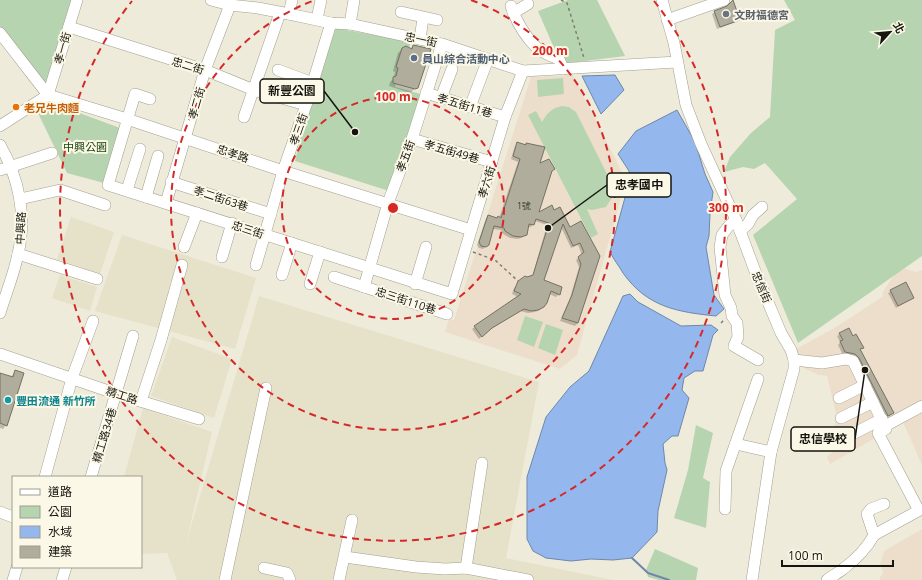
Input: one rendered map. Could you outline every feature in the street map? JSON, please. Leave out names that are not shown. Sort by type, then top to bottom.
[{"type":"street","name":"孝一街","points":[[48,95],[77,0]]},
{"type":"street","name":"忠一街","points":[[211,0],[230,5],[259,4],[284,13],[331,23],[350,24],[420,39],[442,44],[523,70],[677,62]]},
{"type":"street","points":[[244,117],[284,13],[292,0]]},
{"type":"street","points":[[317,19],[321,0]]},
{"type":"street","points":[[350,24],[354,0]]},
{"type":"street","name":"忠信街","points":[[662,0],[674,42],[686,105],[738,226],[781,333],[791,350],[794,360]]},
{"type":"street","points":[[668,20],[724,0]]},
{"type":"street","points":[[528,4],[512,10],[524,31],[537,48],[558,59],[564,69]]},
{"type":"street","name":"孝二街","points":[[166,202],[205,70],[230,5]]},
{"type":"street","points":[[401,12],[437,20]]},
{"type":"street","points":[[420,39],[423,18]]},
{"type":"street","name":"孝三街","points":[[256,265],[283,171],[306,105],[331,23]]},
{"type":"street","name":"忠二街","points":[[68,27],[205,70],[254,90],[306,105]]},
{"type":"street","points":[[0,33],[48,95],[0,126]]},
{"type":"street","name":"孝五街","points":[[369,268],[388,203],[412,139],[442,44]]},
{"type":"street","points":[[470,107],[488,59]]},
{"type":"street","points":[[278,70],[313,83]]},
{"type":"street","points":[[441,98],[452,70]]},
{"type":"street","name":"孝六街","points":[[452,294],[505,117],[523,70]]},
{"type":"street","name":"孝五街11巷","points":[[426,92],[505,117]]},
{"type":"street","points":[[127,118],[135,94],[150,100]]},
{"type":"street","name":"忠孝路","points":[[48,95],[127,118],[283,171],[471,230]]},
{"type":"street","name":"忠三街","points":[[127,118],[108,185],[232,223],[415,284],[452,294]]},
{"type":"street","name":"孝五街49巷","points":[[412,139],[492,162]]},
{"type":"street","name":"中興路","points":[[0,145],[11,167],[20,199],[21,226],[18,254],[4,286],[0,313]]},
{"type":"street","points":[[127,190],[140,149]]},
{"type":"street","points":[[0,170],[52,153]]},
{"type":"street","points":[[146,197],[158,156]]},
{"type":"street","name":"孝二街63巷","points":[[171,182],[271,214]]},
{"type":"street","points":[[20,199],[60,190],[105,205]]},
{"type":"street","points":[[758,360],[734,346],[738,337],[737,323],[732,316],[731,308],[725,295],[720,247],[722,235],[728,227],[748,224],[753,215],[762,207]]},
{"type":"street","points":[[184,247],[197,212]]},
{"type":"street","points":[[222,257],[232,223]]},
{"type":"street","points":[[282,275],[292,243]]},
{"type":"street","points":[[415,284],[426,247]]},
{"type":"street","points":[[310,284],[320,252]]},
{"type":"street","points":[[18,254],[97,279]]},
{"type":"street","points":[[141,401],[161,340],[182,265]]},
{"type":"street","name":"忠三街110巷","points":[[364,287],[369,268]]},
{"type":"street","name":"忠三街110巷","points":[[334,277],[447,314]]},
{"type":"street","points":[[45,476],[72,378],[93,321]]},
{"type":"street","name":"精工路34巷","points":[[91,476],[117,394],[133,336]]},
{"type":"street","name":"精工路","points":[[0,354],[117,394],[199,419]]},
{"type":"street","points":[[752,580],[771,452],[794,369],[794,360],[822,363],[846,359],[853,361],[865,385],[918,511],[874,535],[868,545],[844,568],[827,580]]},
{"type":"street","points":[[725,509],[726,471],[758,379]]},
{"type":"street","points":[[839,398],[865,385]]},
{"type":"street","points":[[225,580],[266,388]]},
{"type":"street","points":[[841,418],[873,402]]},
{"type":"street","points":[[841,440],[882,426],[922,406]]},
{"type":"street","points":[[736,444],[771,452]]},
{"type":"street","points":[[466,568],[482,463]]},
{"type":"street","points":[[874,535],[867,514],[871,509],[884,504]]},
{"type":"street","points":[[0,512],[12,517]]},
{"type":"street","points":[[340,580],[352,520]]},
{"type":"street","points":[[345,557],[438,569],[466,568],[528,580]]},
{"type":"street","points":[[13,580],[17,568]]},
{"type":"street","points":[[62,580],[66,568]]},
{"type":"street","points":[[264,568],[287,572],[290,580]]},
{"type":"path","points":[[561,0],[567,3],[588,67]]},
{"type":"path","points":[[466,249],[495,260],[518,281]]},
{"type":"shaded area","points":[[573,75],[626,180],[577,355],[560,369],[445,332],[449,319],[454,320],[531,77]]},
{"type":"shaded area","points":[[71,217],[114,232],[100,274],[57,259]]},
{"type":"shaded area","points":[[122,235],[256,278],[235,349],[95,311]]},
{"type":"shaded area","points":[[899,267],[916,272],[922,270],[922,465],[903,422],[830,464],[827,457],[833,451],[836,413],[827,376],[819,375],[799,366],[794,350],[833,329],[882,297],[883,292]]},
{"type":"shaded area","points":[[60,275],[97,287],[90,311],[52,298]]},
{"type":"shaded area","points":[[259,296],[539,382],[506,558],[613,580],[177,580],[167,553],[142,554],[142,476],[124,476],[143,408],[212,432],[186,543]]},
{"type":"shaded area","points":[[172,337],[232,359],[214,418],[151,396]]},
{"type":"shaded area","points":[[922,529],[922,580],[879,580],[883,572],[880,564],[884,551]]},
{"type":"green space","points":[[0,0],[73,0],[47,87],[0,28]]},
{"type":"green space","points":[[568,0],[597,0],[625,56],[561,64],[538,11]]},
{"type":"green space","points":[[784,0],[922,0],[922,256],[798,343],[753,235],[797,199],[765,163],[754,169],[743,167],[724,172],[730,157],[751,133],[770,117],[775,30],[795,20]]},
{"type":"green space","points":[[336,28],[411,42],[395,87],[421,94],[389,191],[295,161],[309,104]]},
{"type":"green space","points":[[563,78],[564,94],[538,97],[537,80]]},
{"type":"green space","name":"中興公園","points":[[50,102],[120,128],[104,183],[67,173],[37,111],[40,107]]},
{"type":"green space","points":[[562,106],[569,107],[576,112],[614,188],[613,196],[606,207],[592,210],[587,209],[598,234],[591,238],[528,115],[536,111],[542,122],[550,111]]},
{"type":"green space","points":[[525,316],[543,322],[534,347],[517,340]]},
{"type":"green space","points":[[546,324],[563,330],[555,355],[538,348]]},
{"type":"green space","points":[[696,425],[713,433],[703,478],[710,482],[706,528],[674,518],[688,470]]},
{"type":"green space","points":[[655,549],[698,568],[696,580],[659,580],[648,577],[646,570]]},
{"type":"water","points":[[615,75],[624,90],[601,114],[582,76]]},
{"type":"water","points":[[677,110],[695,142],[705,174],[713,192],[709,236],[706,247],[714,295],[724,309],[716,316],[676,310],[664,306],[642,294],[623,273],[610,252],[629,183],[629,171],[618,154],[636,131]]},
{"type":"water","points":[[630,294],[638,302],[681,326],[711,325],[718,330],[713,335],[703,371],[695,371],[684,378],[682,390],[689,398],[678,436],[672,436],[663,444],[667,470],[658,511],[657,532],[632,558],[571,561],[546,558],[533,551],[527,539],[527,477],[546,417],[570,387],[589,371],[623,296]]},
{"type":"building","name":"文財福德宮","points":[[733,0],[740,20],[720,27],[714,11],[727,6]]},
{"type":"building","name":"員山綜合活動中心","points":[[413,45],[431,49],[418,88],[415,89],[393,83],[393,77],[396,76],[398,68],[396,67],[402,48],[406,46],[412,49]]},
{"type":"building","points":[[517,142],[526,145],[526,143],[545,147],[540,163],[549,159],[555,169],[552,171],[539,212],[552,205],[554,210],[560,207],[570,227],[581,221],[600,256],[578,323],[562,318],[572,295],[581,264],[578,257],[584,252],[580,243],[573,246],[563,224],[544,280],[562,287],[560,295],[551,291],[544,307],[531,311],[524,309],[492,328],[482,337],[474,326],[521,294],[514,291],[518,281],[525,276],[527,277],[533,275],[549,223],[536,219],[534,225],[529,224],[527,235],[521,237],[513,236],[505,231],[504,228],[494,226],[489,245],[486,247],[481,246],[479,242],[488,215],[497,218],[498,216],[501,218],[520,159],[513,156]]},
{"type":"building","points":[[906,282],[914,298],[898,306],[890,290]]},
{"type":"building","points":[[849,328],[853,336],[856,334],[864,348],[860,349],[894,413],[888,416],[859,358],[855,354],[845,352],[840,341],[843,340],[839,333]]},
{"type":"building","name":"豐田流通 新竹所","points":[[15,370],[24,373],[7,426],[0,423],[0,373],[13,377]]},
{"type":"waterway","points":[[632,558],[648,573],[669,580]]},
{"type":"place","name":"文財福德宮","points":[[726,14]]},
{"type":"place","name":"員山綜合活動中心","points":[[414,58]]},
{"type":"place","name":"老兄牛肉麵","points":[[16,107]]},
{"type":"place","name":"新豐公園","points":[[355,132]]},
{"type":"place","name":"忠孝國中","points":[[548,228]]},
{"type":"place","name":"忠信學校","points":[[865,370]]},
{"type":"place","name":"豐田流通 新竹所","points":[[8,400]]}]
